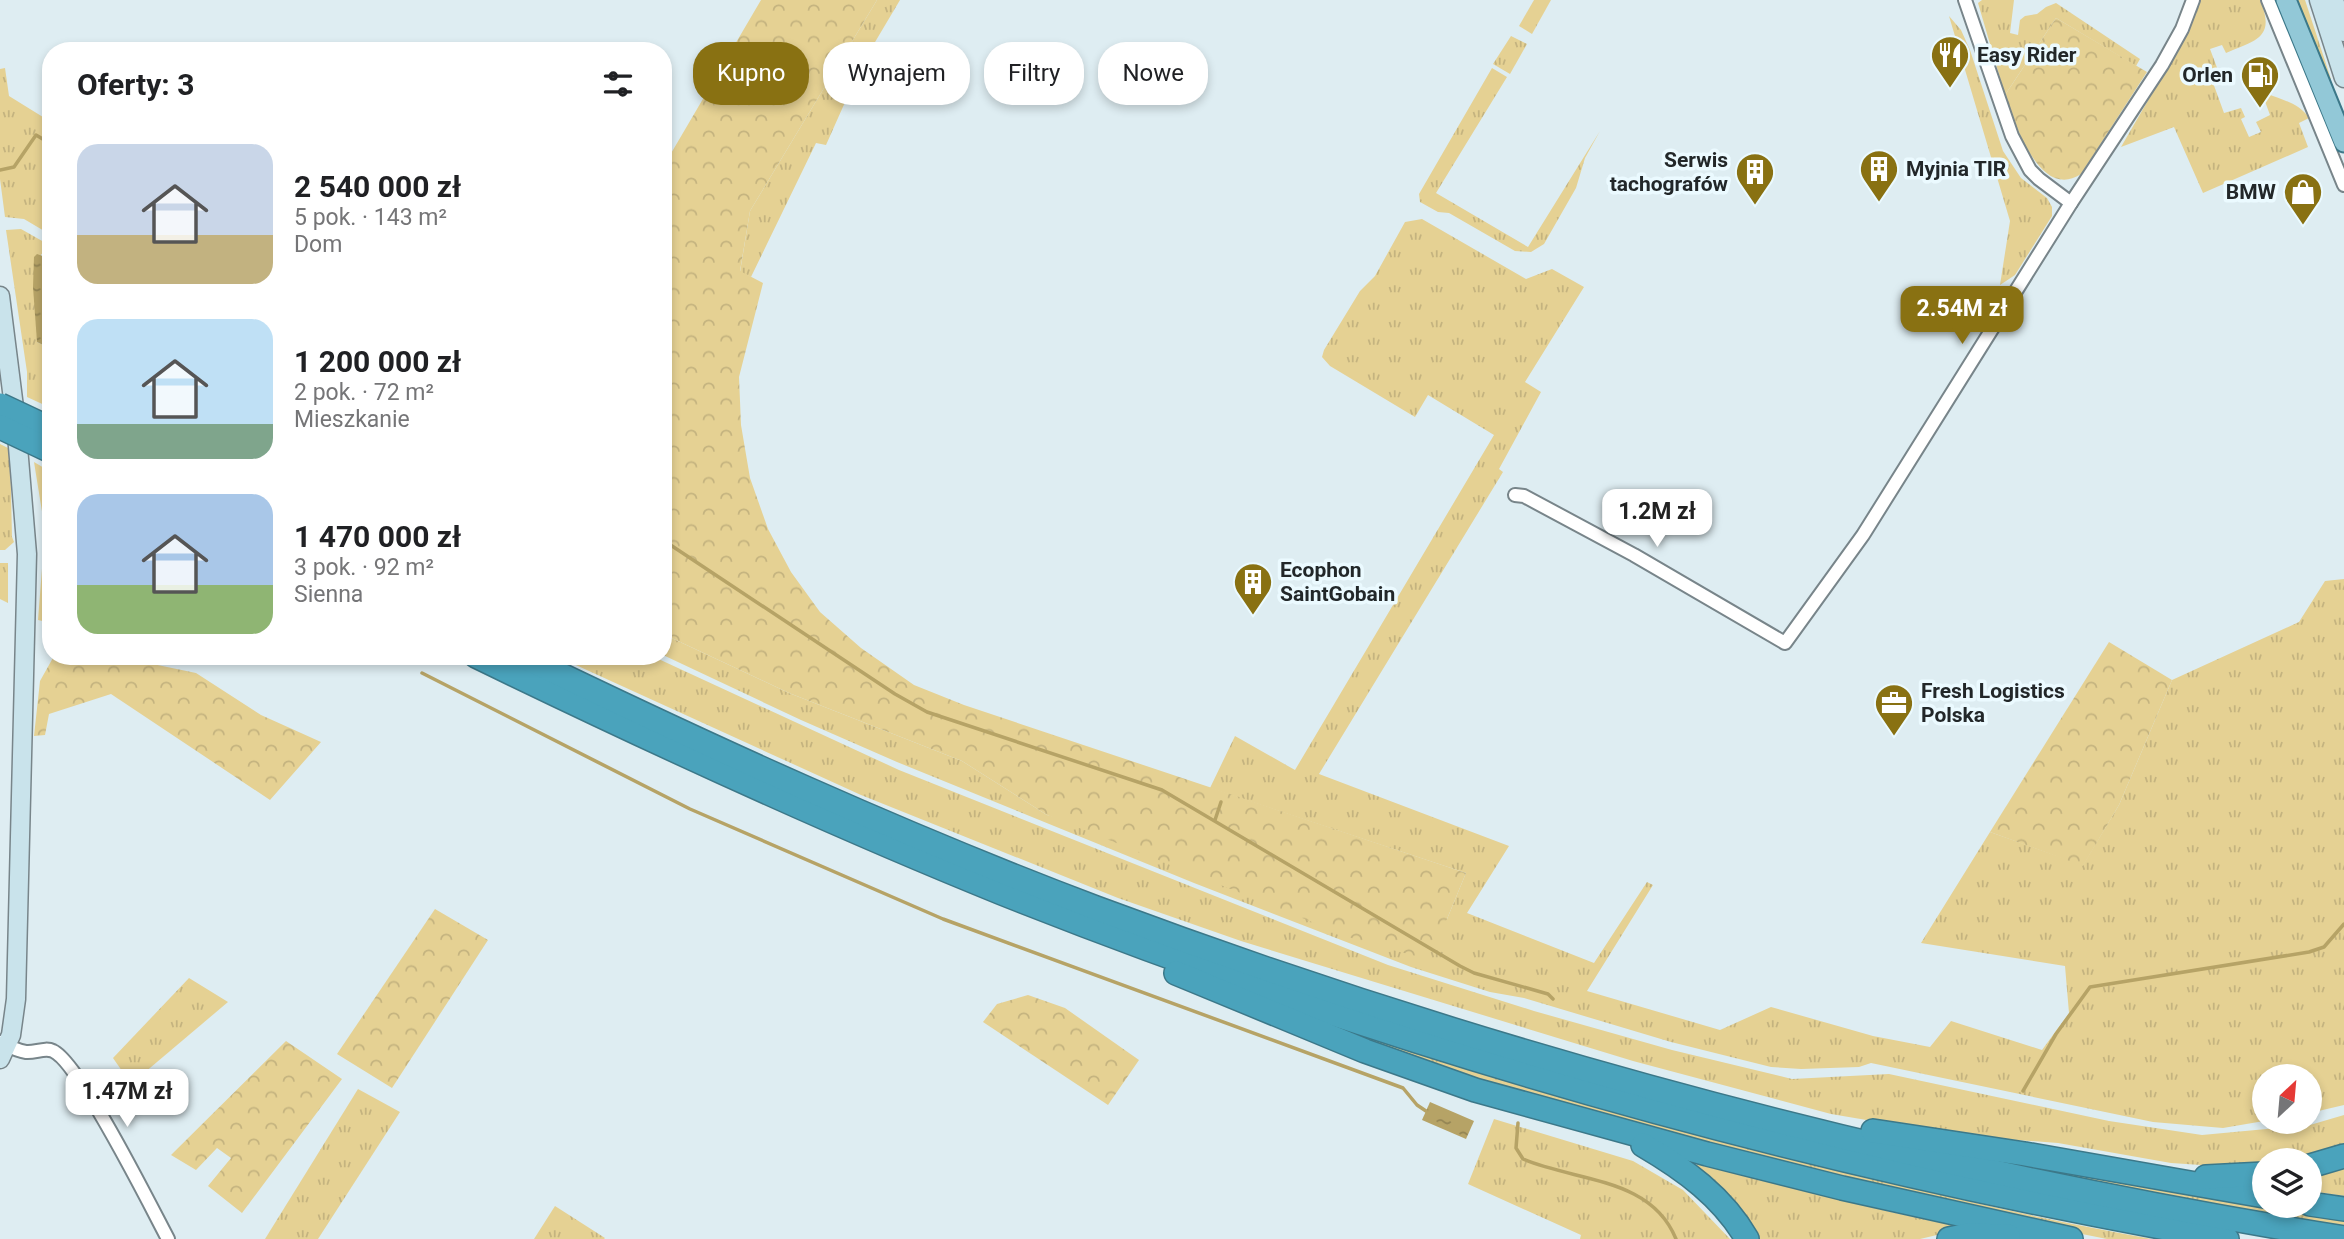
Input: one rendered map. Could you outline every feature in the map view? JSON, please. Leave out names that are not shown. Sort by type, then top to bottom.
[{"type":"highway","points":[[0,405],[42,425]]},
{"type":"highway","points":[[0,427],[42,447]]},
{"type":"highway","points":[[495,665],[820,817],[1058,914],[1297,1000],[1500,1066],[1642,1107],[1922,1178],[2227,1239]]},
{"type":"highway","points":[[541,665],[763,770],[912,834],[1094,907],[1390,1011],[1650,1089],[1841,1139],[2036,1183],[2344,1238]]},
{"type":"highway","points":[[1058,914],[1117,949],[1365,1051],[1475,1090],[1842,1188],[2067,1238]]},
{"type":"highway","points":[[1650,1089],[1895,1135],[2025,1154],[2252,1194]]},
{"type":"highway","points":[[1613,1128],[1676,1165],[1715,1197],[1747,1239]]},
{"type":"highway","points":[[2322,1162],[2344,1156]]},
{"type":"highway","points":[[2165,1178],[2252,1174]]},
{"type":"highway","points":[[2322,1206],[2344,1209]]},
{"type":"highway","points":[[1950,1239],[1968,1235],[2067,1238]]},
{"type":"main road","points":[[2286,0],[2344,142]]},
{"type":"street","points":[[1965,0],[2012,136],[2030,170],[2071,203]]},
{"type":"street","points":[[1515,495],[1524,496],[1634,555],[1785,643],[1863,535],[2071,203],[2170,52],[2193,0]]},
{"type":"street","points":[[2267,0],[2344,185]]},
{"type":"street","points":[[2319,0],[2344,78]]},
{"type":"street","points":[[2334,0],[2344,32]]},
{"type":"street","points":[[0,296],[18,447],[27,554],[16,999],[13,1023],[2,1049],[26,1052],[50,1049],[61,1056],[103,1119],[168,1239]]},
{"type":"green space","points":[[761,0],[877,0],[852,42],[823,42],[823,90],[750,211],[740,271],[763,283],[739,377],[741,425],[750,478],[768,529],[791,572],[820,612],[861,648],[914,685],[964,705],[1466,873],[1447,919],[1423,958],[1359,941],[1047,815],[962,761],[789,693],[672,638],[672,152],[699,105],[809,105],[809,42],[736,42]]},
{"type":"green space","points":[[877,0],[900,0],[875,42],[852,42]]},
{"type":"green space","points":[[1534,0],[1551,0],[1532,34],[1519,26]]},
{"type":"green space","points":[[1982,0],[2014,0],[2010,33],[2018,35],[2020,20],[2056,3],[2140,59],[2136,66],[2056,18],[2005,95],[1978,3]]},
{"type":"green space","points":[[2198,0],[2260,0],[2264,13],[2264,30],[2254,41],[2226,53],[2222,45],[2210,49],[2219,73],[2212,80],[2224,113],[2241,108],[2245,117],[2241,119],[2249,137],[2261,132],[2256,122],[2270,115],[2263,96],[2268,94],[2296,106],[2309,118],[2299,123],[2308,147],[2203,193],[2174,127],[2121,147],[2186,35]]},
{"type":"green space","points":[[2294,0],[2305,0],[2331,79],[2327,81]]},
{"type":"green space","points":[[1949,16],[1961,30],[1970,50],[2003,151],[2021,178],[2047,198],[2052,207],[2052,216],[2015,275],[2000,285],[2010,221]]},
{"type":"green space","points":[[2056,18],[2147,72],[2081,174],[2066,180],[2053,177],[2031,156],[2005,95]]},
{"type":"green space","points":[[1511,36],[1527,44],[1510,74],[1493,64]]},
{"type":"green space","points":[[5,68],[9,96],[42,116],[42,230],[24,219],[5,217],[0,179],[0,69]]},
{"type":"green space","points":[[1492,68],[1507,77],[1436,193],[1528,247],[1600,131],[1585,158],[1576,188],[1544,244],[1531,252],[1515,251],[1449,213],[1438,212],[1420,202],[1419,194]]},
{"type":"green space","points":[[823,90],[823,105],[844,105],[826,145],[816,143],[751,277],[740,272],[750,211]]},
{"type":"green space","points":[[1422,219],[1526,279],[1552,269],[1584,287],[1525,382],[1541,392],[1499,469],[1503,472],[1319,774],[1509,846],[1467,913],[1594,963],[1647,882],[1653,885],[1587,991],[1720,1030],[1771,1007],[1873,1036],[1930,1047],[1951,1021],[2042,1050],[2069,1013],[2065,966],[1921,943],[1990,832],[2083,865],[2119,805],[2172,680],[2299,622],[2325,581],[2344,579],[2344,1105],[2322,1110],[2322,1064],[2252,1064],[2252,1123],[2223,1128],[2153,1122],[1871,1063],[1859,1067],[1771,1067],[1671,1042],[1524,998],[1490,992],[1411,967],[1194,883],[897,762],[672,659],[672,638],[789,693],[962,761],[1047,815],[1447,919],[1466,873],[1210,788],[1235,736],[1295,770],[1494,435],[1428,395],[1415,417],[1330,366],[1322,357],[1360,291],[1375,276],[1405,222]]},
{"type":"green space","points":[[21,229],[42,241],[37,342],[42,344],[42,404],[27,397],[27,372],[6,230]]},
{"type":"green space","points":[[0,444],[10,449],[14,542],[5,550],[0,550]]},
{"type":"green space","points":[[34,462],[42,467],[42,511]]},
{"type":"green space","points":[[0,563],[8,563],[8,603],[0,599]]},
{"type":"green space","points":[[42,569],[42,621],[38,620]]},
{"type":"green space","points":[[2109,642],[2172,680],[2119,805],[2083,866],[1990,832]]},
{"type":"green space","points":[[49,665],[158,665],[196,673],[261,715],[321,742],[270,800],[111,694],[49,714],[45,735],[34,736],[40,681]]},
{"type":"green space","points":[[576,665],[672,665],[899,770],[1388,965],[1534,1011],[1672,1050],[1792,1079],[1889,1074],[2109,1121],[2202,1135],[2252,1130],[2252,1134],[2322,1134],[2322,1121],[2344,1115],[2344,1148],[2322,1155],[2322,1148],[2252,1148],[2252,1166],[2216,1166],[2171,1163],[2058,1143],[1961,1136],[1831,1114],[1633,1061],[1241,941],[1118,898],[861,795]]},
{"type":"green space","points":[[435,909],[488,940],[392,1088],[337,1054]]},
{"type":"green space","points":[[189,978],[228,1002],[131,1084],[113,1058]]},
{"type":"green space","points":[[1028,995],[1065,1008],[1139,1060],[1108,1105],[983,1022],[997,1004]]},
{"type":"green space","points":[[1291,1010],[1611,1106],[1826,1166],[2043,1218],[2152,1239],[2107,1239],[1767,1164],[1449,1073]]},
{"type":"green space","points":[[286,1041],[342,1079],[242,1213],[208,1186],[231,1158],[217,1148],[196,1170],[171,1155]]},
{"type":"green space","points":[[358,1089],[400,1112],[318,1239],[265,1239]]},
{"type":"green space","points":[[1494,1119],[1633,1161],[1683,1190],[1730,1239],[1580,1239],[1581,1235],[1468,1184]]},
{"type":"green space","points":[[1981,1155],[2252,1204],[2252,1211],[2096,1183],[1980,1158]]},
{"type":"green space","points":[[2344,1161],[2344,1196],[2322,1193],[2322,1167]]},
{"type":"green space","points":[[1697,1164],[1957,1226],[1958,1230],[1920,1239],[1758,1239],[1753,1229],[1695,1166]]},
{"type":"green space","points":[[555,1206],[605,1238],[534,1239]]},
{"type":"green space","points":[[2322,1213],[2344,1216],[2344,1227],[2293,1218],[2322,1218]]},
{"type":"water","points":[[37,254],[42,256],[42,344],[37,342],[34,257]]},
{"type":"water","points":[[1430,1102],[1474,1121],[1466,1139],[1422,1120]]},
{"type":"waterway","points":[[0,170],[14,167],[36,135],[42,139]]},
{"type":"waterway","points":[[672,546],[895,694],[927,712],[1162,790],[1460,966],[1474,973],[1548,994],[1553,999]]},
{"type":"waterway","points":[[422,673],[690,809],[943,919],[1403,1088],[1417,1105],[1426,1111]]},
{"type":"waterway","points":[[1215,820],[1221,802]]},
{"type":"waterway","points":[[2023,1091],[2056,1034],[2090,987],[2309,952],[2324,947],[2344,924]]},
{"type":"waterway","points":[[1518,1123],[1516,1148],[1523,1159],[1610,1184],[1631,1193],[1649,1204],[1664,1219],[1676,1239]]},
{"type":"place","name":"Easy Rider","points":[[1950,89]]},
{"type":"place","name":"Orlen","points":[[2260,109]]},
{"type":"place","name":"Myjnia TIR","points":[[1879,203]]},
{"type":"place","name":"Serwis tachografów","points":[[1755,206]]},
{"type":"place","name":"BMW","points":[[2303,226]]},
{"type":"place","name":"Ecophon SaintGobain","points":[[1253,616]]},
{"type":"place","name":"Fresh Logistics Polska","points":[[1894,737]]}]
